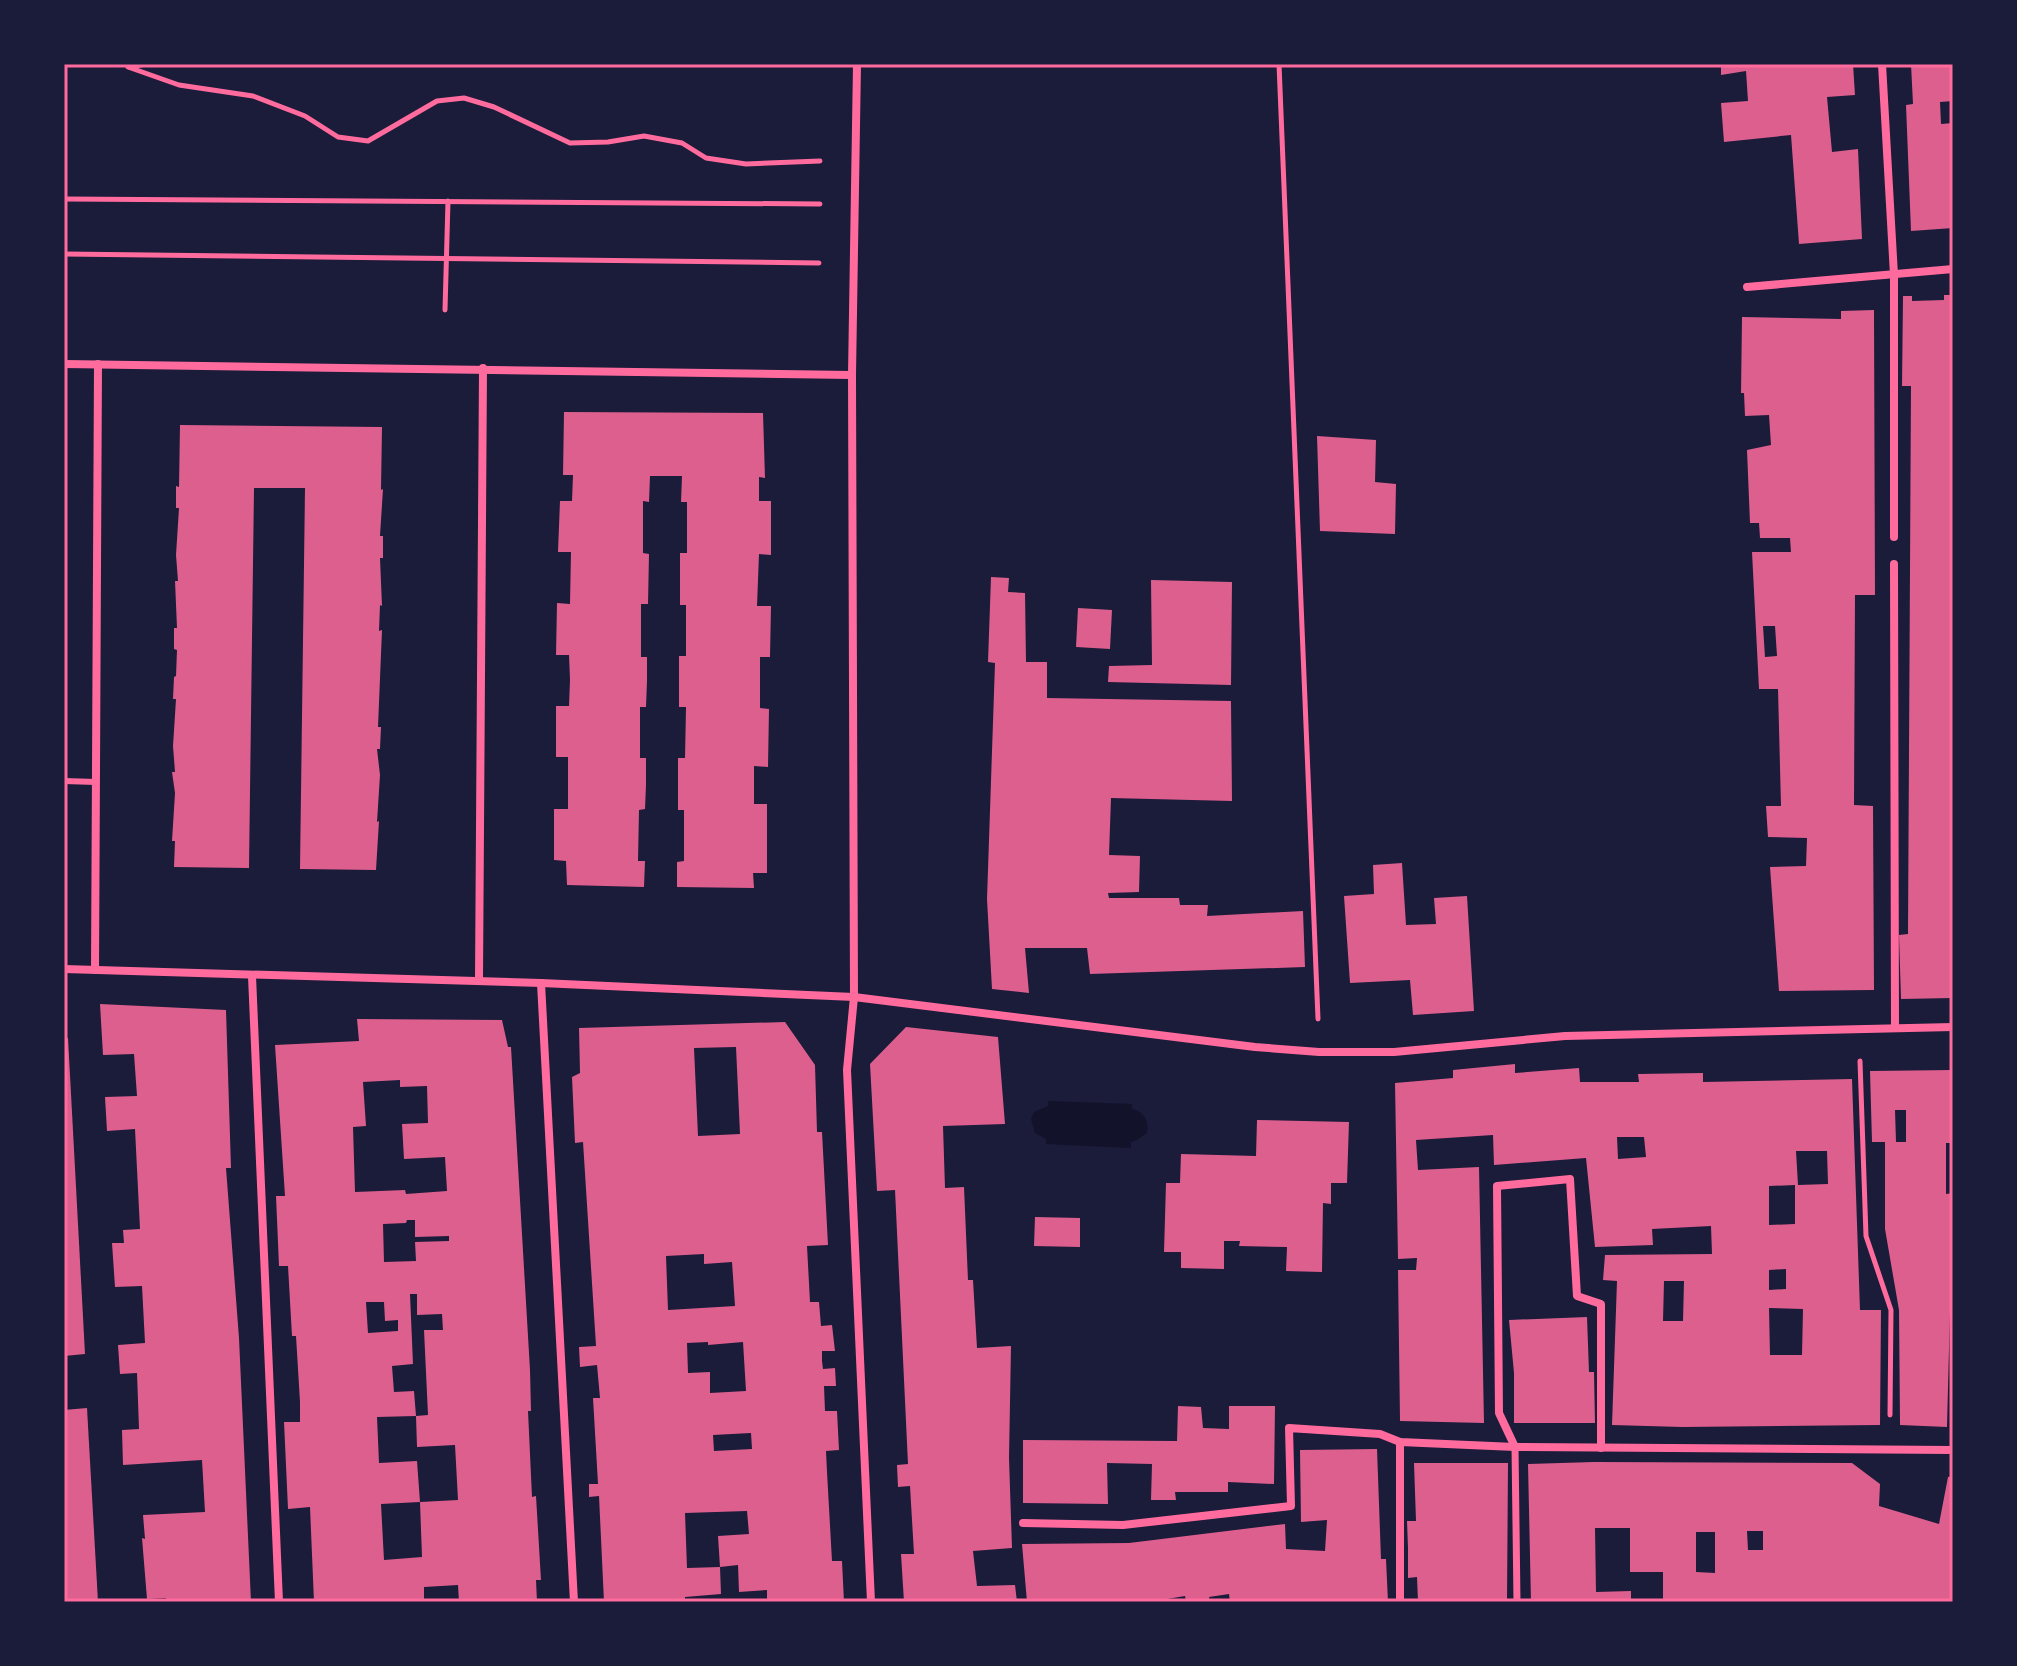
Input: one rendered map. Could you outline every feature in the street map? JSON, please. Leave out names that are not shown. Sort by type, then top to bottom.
[{"type":"street","points":[[857,64],[852,375],[854,997],[847,1070],[871,1602]]},
{"type":"street","points":[[1882,64],[1894,275],[1894,537]]},
{"type":"street","points":[[1747,287],[1953,269]]},
{"type":"street","points":[[64,364],[852,375]]},
{"type":"street","points":[[95,970],[98,364]]},
{"type":"street","points":[[479,981],[483,368]]},
{"type":"street","points":[[1894,564],[1895,1027]]},
{"type":"street","points":[[64,969],[541,983],[854,997],[1255,1047],[1319,1052],[1394,1052],[1565,1036],[1953,1027]]},
{"type":"street","points":[[252,976],[279,1602]]},
{"type":"street","points":[[541,983],[574,1602]]},
{"type":"street","points":[[1517,1602],[1515,1447],[1499,1413],[1497,1186],[1570,1179],[1577,1296],[1601,1304],[1601,1448]]},
{"type":"street","points":[[1023,1523],[1123,1525],[1291,1506],[1289,1428],[1380,1434],[1400,1442],[1515,1447],[1953,1450]]},
{"type":"street","points":[[1400,1442],[1400,1602]]},
{"type":"lane","points":[[64,781],[96,782]]},
{"type":"path","points":[[146,64],[128,67],[179,85],[253,96],[305,116],[338,137],[368,141],[437,101],[464,98],[494,107],[570,143],[608,142],[644,136],[682,143],[706,158],[746,164],[820,161]]},
{"type":"path","points":[[1279,64],[1319,1052]]},
{"type":"path","points":[[64,199],[820,204]]},
{"type":"path","points":[[445,310],[448,201]]},
{"type":"path","points":[[64,254],[820,263]]},
{"type":"path","points":[[1859,1028],[1866,1236],[1891,1310],[1890,1450]]},
{"type":"shaded area","points":[[1048,1101],[1132,1104],[1132,1109],[1145,1118],[1147,1133],[1131,1142],[1131,1148],[1046,1144],[1046,1139],[1035,1133],[1031,1119],[1034,1112],[1048,1106]]},
{"type":"building","points":[[1721,64],[1853,64],[1855,95],[1827,97],[1832,152],[1858,149],[1862,239],[1799,244],[1791,135],[1724,142],[1721,103],[1748,101],[1746,71],[1721,75]]},
{"type":"building","points":[[1911,64],[1953,64],[1953,101],[1940,102],[1941,124],[1953,123],[1953,228],[1911,231],[1906,105],[1913,104]]},
{"type":"building","points":[[1944,295],[1953,295],[1953,998],[1901,999],[1899,935],[1908,934],[1911,386],[1902,386],[1903,296],[1912,296],[1912,301],[1944,300]]},
{"type":"building","points":[[1874,310],[1875,595],[1855,595],[1854,805],[1873,806],[1874,990],[1779,991],[1770,867],[1806,866],[1807,838],[1768,837],[1766,806],[1781,806],[1778,689],[1759,689],[1752,552],[1791,552],[1790,538],[1760,538],[1759,523],[1750,523],[1747,450],[1771,445],[1769,415],[1745,416],[1744,393],[1741,393],[1742,317],[1841,319],[1841,311]],"holes":[[[1763,626],[1775,626],[1777,656],[1765,657]]]},
{"type":"building","points":[[564,412],[763,413],[765,478],[759,477],[759,501],[771,501],[771,555],[759,554],[757,606],[771,606],[770,657],[760,657],[760,708],[769,709],[768,767],[754,766],[754,804],[767,804],[767,873],[753,873],[754,888],[677,887],[677,862],[684,861],[684,810],[678,810],[678,758],[685,758],[686,707],[679,707],[679,656],[686,656],[686,605],[680,605],[680,553],[687,553],[687,502],[681,502],[682,476],[650,476],[649,502],[643,501],[643,553],[649,554],[648,604],[641,604],[641,657],[647,657],[647,681],[646,707],[640,707],[640,758],[646,758],[646,785],[645,809],[639,810],[638,861],[645,861],[644,887],[567,885],[566,861],[554,860],[554,809],[568,809],[568,757],[556,757],[556,706],[569,706],[570,680],[569,655],[556,655],[557,603],[570,604],[571,552],[558,552],[560,501],[572,501],[573,475],[563,475]]},
{"type":"building","points":[[180,425],[382,427],[380,536],[383,536],[383,558],[380,558],[382,606],[379,631],[382,630],[378,727],[381,727],[380,749],[377,749],[380,775],[376,870],[300,869],[305,488],[254,488],[249,868],[174,867],[175,793],[172,772],[175,772],[176,699],[173,699],[177,650],[174,649],[174,628],[177,628],[175,581],[178,581],[179,508],[176,508],[176,486],[179,487]]},
{"type":"building","points":[[1317,436],[1376,440],[1375,482],[1396,484],[1395,534],[1320,531]]},
{"type":"building","points":[[991,577],[1009,578],[1008,592],[1025,593],[1026,662],[1047,662],[1047,698],[1231,701],[1232,801],[1111,798],[1109,855],[1140,856],[1139,892],[1108,893],[1109,898],[1179,898],[1180,905],[1208,905],[1207,916],[1303,911],[1305,967],[1090,974],[1087,948],[1025,948],[1029,993],[992,989],[987,899],[995,663],[988,662]]},
{"type":"building","points":[[1151,580],[1232,582],[1231,685],[1108,682],[1109,666],[1152,665]]},
{"type":"building","points":[[1078,608],[1112,610],[1110,649],[1076,647]]},
{"type":"building","points":[[1402,863],[1406,925],[1436,924],[1434,898],[1467,896],[1474,1011],[1413,1015],[1410,980],[1350,983],[1344,896],[1374,894],[1373,865]]},
{"type":"building","points":[[100,1004],[226,1010],[231,1168],[226,1168],[239,1338],[251,1602],[166,1602],[166,1598],[147,1599],[143,1515],[205,1512],[202,1460],[123,1465],[122,1430],[139,1429],[137,1373],[120,1374],[118,1345],[145,1343],[142,1286],[115,1287],[112,1243],[124,1243],[123,1230],[140,1229],[135,1129],[107,1131],[105,1097],[137,1096],[134,1054],[103,1055]]},
{"type":"building","points":[[357,1019],[502,1020],[508,1047],[511,1047],[530,1370],[531,1411],[528,1411],[532,1497],[536,1496],[541,1580],[536,1580],[537,1602],[459,1602],[458,1585],[424,1587],[424,1602],[314,1602],[310,1507],[288,1509],[284,1422],[300,1422],[300,1402],[288,1266],[279,1266],[276,1196],[285,1196],[275,1045],[359,1041]],"holes":[[[400,1080],[400,1087],[427,1086],[428,1123],[402,1124],[404,1159],[445,1157],[447,1191],[406,1194],[405,1190],[355,1192],[353,1127],[366,1126],[363,1082]],[[415,1220],[415,1237],[449,1236],[449,1241],[415,1242],[416,1261],[384,1262],[383,1224]],[[410,1294],[417,1294],[417,1315],[442,1314],[443,1330],[424,1330],[428,1415],[416,1416],[414,1391],[394,1392],[392,1366],[413,1364]],[[366,1302],[384,1302],[385,1321],[398,1320],[398,1331],[368,1333]],[[416,1416],[417,1447],[455,1445],[458,1500],[420,1502],[417,1461],[379,1463],[377,1417]],[[420,1502],[422,1557],[384,1560],[381,1504]]]},
{"type":"building","points":[[785,1022],[815,1065],[817,1132],[822,1132],[828,1245],[807,1246],[810,1302],[819,1302],[821,1326],[832,1325],[835,1351],[822,1351],[822,1361],[823,1369],[835,1368],[836,1386],[824,1386],[825,1411],[837,1411],[839,1450],[826,1451],[832,1561],[842,1561],[844,1602],[767,1602],[767,1590],[739,1592],[738,1565],[720,1567],[721,1594],[685,1597],[685,1602],[604,1602],[599,1496],[589,1497],[589,1484],[598,1484],[593,1398],[600,1398],[597,1365],[580,1367],[579,1347],[596,1346],[583,1142],[575,1143],[572,1077],[580,1073],[579,1028]],"holes":[[[736,1047],[740,1134],[698,1136],[694,1048]],[[704,1254],[704,1264],[732,1262],[735,1306],[668,1310],[666,1256]],[[743,1342],[746,1391],[710,1393],[710,1372],[688,1373],[687,1343]],[[751,1433],[752,1449],[714,1451],[713,1435]],[[747,1511],[749,1534],[718,1536],[720,1567],[687,1568],[685,1513]]]},
{"type":"building","points":[[906,1027],[998,1037],[1005,1124],[943,1126],[945,1188],[964,1187],[968,1280],[973,1280],[977,1348],[1011,1346],[1009,1458],[1012,1548],[973,1551],[977,1586],[1015,1585],[1017,1602],[904,1602],[901,1554],[914,1554],[910,1486],[898,1487],[897,1465],[908,1464],[895,1190],[877,1191],[870,1064]]},
{"type":"building","points":[[64,1038],[68,1038],[85,1354],[64,1356]]},
{"type":"building","points":[[1515,1064],[1515,1073],[1579,1068],[1580,1082],[1639,1082],[1638,1074],[1703,1073],[1703,1082],[1852,1079],[1860,1310],[1881,1310],[1880,1425],[1612,1425],[1617,1281],[1603,1280],[1605,1255],[1712,1254],[1711,1226],[1652,1229],[1653,1245],[1595,1247],[1586,1158],[1494,1165],[1493,1135],[1416,1140],[1418,1170],[1479,1167],[1484,1423],[1400,1421],[1398,1270],[1416,1270],[1417,1258],[1398,1259],[1395,1083],[1453,1078],[1453,1070]],"holes":[[[1617,1137],[1644,1137],[1646,1157],[1618,1159]],[[1796,1151],[1827,1151],[1828,1184],[1798,1185]],[[1795,1185],[1795,1224],[1769,1225],[1769,1186]],[[1786,1269],[1786,1289],[1769,1290],[1769,1270]],[[1664,1281],[1684,1281],[1683,1321],[1663,1321]],[[1769,1308],[1803,1309],[1802,1355],[1770,1355]]]},
{"type":"building","points":[[1953,1070],[1953,1143],[1946,1143],[1946,1194],[1953,1193],[1947,1427],[1900,1425],[1899,1310],[1885,1229],[1885,1142],[1872,1142],[1870,1071]],"holes":[[[1895,1110],[1906,1110],[1906,1142],[1896,1142]]]},
{"type":"building","points":[[1257,1120],[1349,1122],[1347,1183],[1331,1183],[1331,1204],[1323,1203],[1322,1272],[1286,1271],[1287,1247],[1239,1246],[1240,1241],[1224,1241],[1224,1269],[1181,1268],[1181,1252],[1164,1252],[1166,1183],[1180,1183],[1181,1154],[1256,1156]]},
{"type":"building","points":[[1035,1217],[1080,1218],[1080,1247],[1034,1246]]},
{"type":"building","points":[[1587,1317],[1589,1372],[1594,1372],[1595,1423],[1514,1423],[1514,1373],[1509,1320]]},
{"type":"building","points":[[1178,1406],[1201,1407],[1203,1428],[1229,1429],[1229,1406],[1275,1406],[1274,1484],[1228,1482],[1228,1492],[1175,1492],[1176,1500],[1151,1500],[1152,1464],[1107,1463],[1108,1504],[1023,1503],[1023,1440],[1177,1441]]},
{"type":"building","points":[[87,1408],[98,1602],[64,1602],[64,1410]]},
{"type":"building","points":[[1377,1449],[1381,1559],[1386,1559],[1388,1602],[1230,1602],[1229,1594],[1209,1597],[1210,1602],[1186,1602],[1185,1596],[1161,1602],[1027,1602],[1022,1544],[1129,1543],[1285,1524],[1286,1549],[1325,1551],[1327,1520],[1301,1522],[1300,1450]]},
{"type":"building","points":[[1414,1463],[1508,1463],[1507,1602],[1418,1602],[1417,1577],[1408,1578],[1407,1521],[1416,1521]]},
{"type":"building","points":[[1852,1463],[1880,1484],[1879,1506],[1939,1524],[1948,1477],[1953,1476],[1953,1602],[1663,1602],[1663,1572],[1630,1572],[1630,1528],[1595,1528],[1596,1592],[1631,1591],[1631,1602],[1531,1602],[1528,1464]],"holes":[[[1747,1531],[1763,1531],[1763,1550],[1748,1550]],[[1696,1532],[1715,1532],[1715,1573],[1696,1572]]]}]
